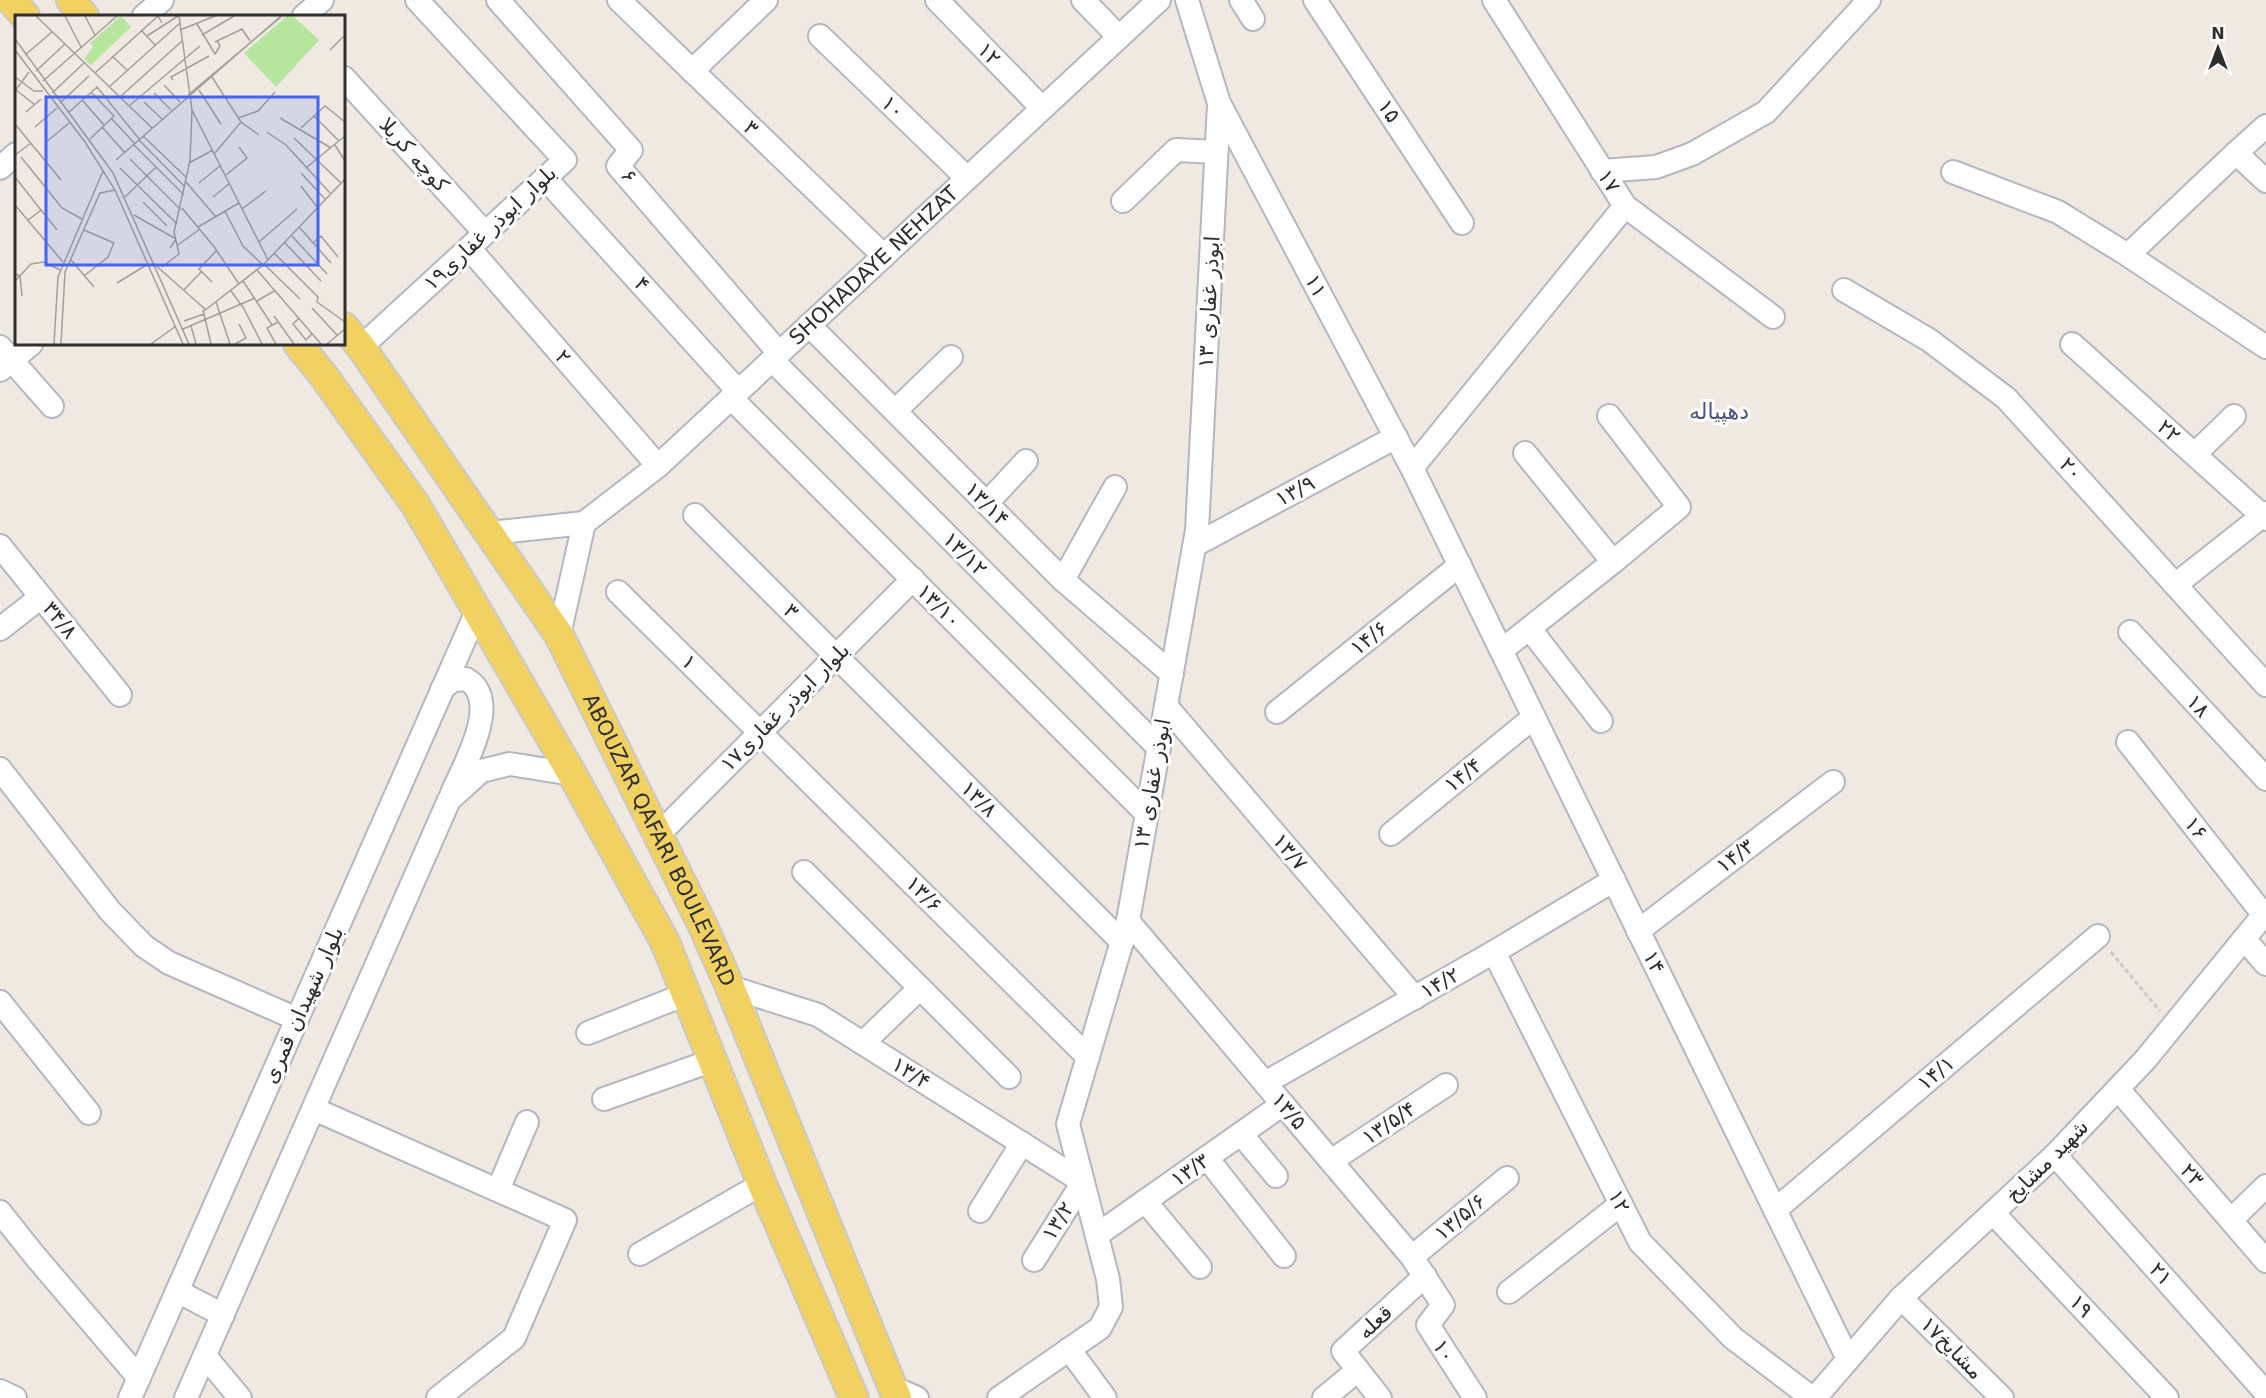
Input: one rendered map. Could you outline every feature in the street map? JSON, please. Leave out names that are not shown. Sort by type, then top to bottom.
[{"type":"main road","points":[[11,0],[24,15]]},
{"type":"main road","points":[[71,0],[83,15]]},
{"type":"main road","name":"ABOUZAR QAFARI BOULEVARD","points":[[352,337],[560,635],[730,987],[902,1394]]},
{"type":"main road","name":"ABOUZAR QAFARI BOULEVARD","points":[[299,345],[324,375],[415,504],[572,774],[665,942],[711,1060],[852,1397]]},
{"type":"street","points":[[145,15],[162,0]]},
{"type":"street","points":[[305,15],[322,0]]},
{"type":"street","name":"بلوار ابوذر غفاری۱۹","points":[[352,337],[469,248],[565,160],[417,0]]},
{"type":"street","name":"۶","points":[[498,0],[631,150],[618,166],[776,356]]},
{"type":"street","name":"۳","points":[[619,0],[884,256]]},
{"type":"street","points":[[692,71],[766,0]]},
{"type":"street","name":"۱۲","points":[[937,0],[1042,108]]},
{"type":"street","points":[[1083,0],[1119,37]]},
{"type":"street","name":"SHOHADAYE NEHZAT","points":[[584,523],[658,466],[1159,0]]},
{"type":"street","name":"۱۱","points":[[1187,0],[1219,103],[1396,436],[1460,565]]},
{"type":"street","name":"۱۵","points":[[1316,0],[1462,223]]},
{"type":"street","name":"۱۷","points":[[1494,0],[1625,206],[1773,317]]},
{"type":"street","points":[[1602,171],[1656,168],[1692,154],[1766,112],[1869,0]]},
{"type":"street","name":"۱۰","points":[[820,36],[967,178]]},
{"type":"street","name":"کوچه کربلا","points":[[345,79],[485,233]]},
{"type":"street","name":"۱۳ ابوذر غفاری","points":[[999,1398],[1100,1328],[1111,1307],[1108,1279],[1068,1124],[1125,932],[1195,545],[1219,103]]},
{"type":"street","points":[[2128,255],[2266,126]]},
{"type":"street","points":[[1123,201],[1176,150],[1216,152]]},
{"type":"street","points":[[2236,153],[2266,181]]},
{"type":"street","points":[[0,168],[15,155]]},
{"type":"street","points":[[1953,172],[2058,212],[2128,255],[2266,347]]},
{"type":"street","name":"۴","points":[[545,178],[735,394]]},
{"type":"street","points":[[1412,468],[1625,206]]},
{"type":"street","name":"۲","points":[[469,248],[658,466]]},
{"type":"street","name":"۲۰","points":[[1844,290],[1929,340],[2006,398],[2266,685]]},
{"type":"street","name":"۱۳/۱۴","points":[[809,325],[1063,580],[1172,674]]},
{"type":"street","name":"۲۲","points":[[2072,344],[2265,516]]},
{"type":"street","points":[[29,345],[4,359],[52,406]]},
{"type":"street","name":"۱۳/۱۲","points":[[776,356],[1159,748]]},
{"type":"street","points":[[895,411],[951,357]]},
{"type":"street","name":"۱۳/۱۰","points":[[735,394],[913,579],[1147,814]]},
{"type":"street","points":[[1502,650],[1679,507],[1609,416]]},
{"type":"street","points":[[2195,454],[2234,416]]},
{"type":"street","name":"۱۳/۹","points":[[1195,545],[1396,436]]},
{"type":"street","points":[[1525,453],[1613,562]]},
{"type":"street","points":[[987,504],[1026,461]]},
{"type":"street","points":[[1063,580],[1115,487]]},
{"type":"street","name":"۳","points":[[695,515],[836,656]]},
{"type":"street","points":[[2175,585],[2265,516]]},
{"type":"street","points":[[490,532],[584,523],[560,635]]},
{"type":"street","name":"۳۴/۸","points":[[0,546],[120,694]]},
{"type":"street","name":"۱۴","points":[[1460,565],[1848,1359]]},
{"type":"street","name":"۱۴/۶","points":[[1277,712],[1460,565]]},
{"type":"street","name":"بلوار ابوذر غفاری۱۷","points":[[658,835],[913,579]]},
{"type":"street","name":"۱","points":[[618,592],[760,732]]},
{"type":"street","points":[[0,629],[41,597]]},
{"type":"street","name":"بلوار شهیدان قمری","points":[[134,1388],[477,611]]},
{"type":"street","points":[[1530,629],[1600,722]]},
{"type":"street","name":"۱۸","points":[[2130,632],[2266,779]]},
{"type":"street","name":"۱۳/۸","points":[[836,656],[1125,932]]},
{"type":"street","points":[[186,1398],[480,729],[481,701],[476,687],[466,679],[453,680],[442,689]]},
{"type":"street","name":"۱۳/۷","points":[[1166,706],[1414,998]]},
{"type":"street","name":"۱۴/۴","points":[[1391,834],[1534,717]]},
{"type":"street","name":"۱۳/۶","points":[[760,732],[1088,1057]]},
{"type":"street","name":"۱۶","points":[[2128,742],[2265,913]]},
{"type":"street","points":[[449,800],[481,771],[510,764],[572,774]]},
{"type":"street","points":[[0,769],[111,911],[144,946],[169,963],[297,1019]]},
{"type":"street","name":"۱۴/۳","points":[[1638,931],[1833,782]]},
{"type":"street","points":[[804,872],[1009,1077]]},
{"type":"street","name":"۱۴/۲","points":[[1265,1083],[1494,952],[1614,880]]},
{"type":"street","name":"شهید مشایخ","points":[[1818,1396],[1902,1298],[2055,1155],[2145,1060],[2265,913]]},
{"type":"street","name":"۱۳/۵","points":[[1125,932],[1283,1104],[1412,1257],[1443,1305]]},
{"type":"street","name":"۱۴/۱","points":[[1775,1210],[2098,936]]},
{"type":"street","points":[[2244,939],[2266,964]]},
{"type":"street","name":"۱۲","points":[[1494,952],[1640,1242],[1733,1338],[1818,1396]]},
{"type":"street","name":"۱۳/۴","points":[[730,987],[819,1015],[1083,1182]]},
{"type":"street","points":[[863,1043],[920,988]]},
{"type":"street","points":[[588,1033],[686,994]]},
{"type":"street","points":[[0,1002],[89,1113]]},
{"type":"street","points":[[604,1099],[711,1060]]},
{"type":"street","name":"۱۳/۵/۴","points":[[1331,1161],[1446,1085]]},
{"type":"street","name":"۲۳","points":[[2118,1089],[2266,1261]]},
{"type":"street","name":"۱۳/۳","points":[[1097,1235],[1283,1104]]},
{"type":"street","points":[[314,1108],[565,1220],[514,1338],[438,1398]]},
{"type":"street","points":[[498,1190],[527,1122]]},
{"type":"street","points":[[1241,1134],[1275,1176]]},
{"type":"street","points":[[980,1211],[1022,1143]]},
{"type":"street","name":"۲۱","points":[[2055,1155],[2266,1393]]},
{"type":"street","points":[[1207,1158],[1284,1256]]},
{"type":"street","name":"۱۳/۵/۶","points":[[1412,1257],[1507,1178]]},
{"type":"street","name":"۱۳/۲","points":[[1034,1260],[1083,1182]]},
{"type":"street","points":[[640,1254],[762,1184]]},
{"type":"street","points":[[2231,1220],[2266,1186]]},
{"type":"street","points":[[1144,1202],[1200,1267]]},
{"type":"street","points":[[1509,1292],[1621,1204]]},
{"type":"street","points":[[0,1212],[134,1388]]},
{"type":"street","name":"۱۹","points":[[1994,1214],[2168,1398]]},
{"type":"street","name":"قعله","points":[[1358,1370],[1343,1351],[1425,1276]]},
{"type":"street","points":[[177,1291],[223,1315]]},
{"type":"street","name":"۱۷مشایخ","points":[[1902,1298],[2002,1398]]},
{"type":"street","name":"۱۰","points":[[1443,1305],[1428,1325],[1475,1398]]},
{"type":"street","points":[[1069,1349],[1106,1398]]},
{"type":"street","points":[[205,1356],[240,1398]]},
{"type":"street","points":[[1324,1398],[1358,1370],[1380,1398]]},
{"type":"street","points":[[0,1391],[15,1398]]},
{"type":"path","points":[[2098,936],[2173,1026]]},
{"type":"district","name":"دهپیاله","points":[[1719,411]]}]
